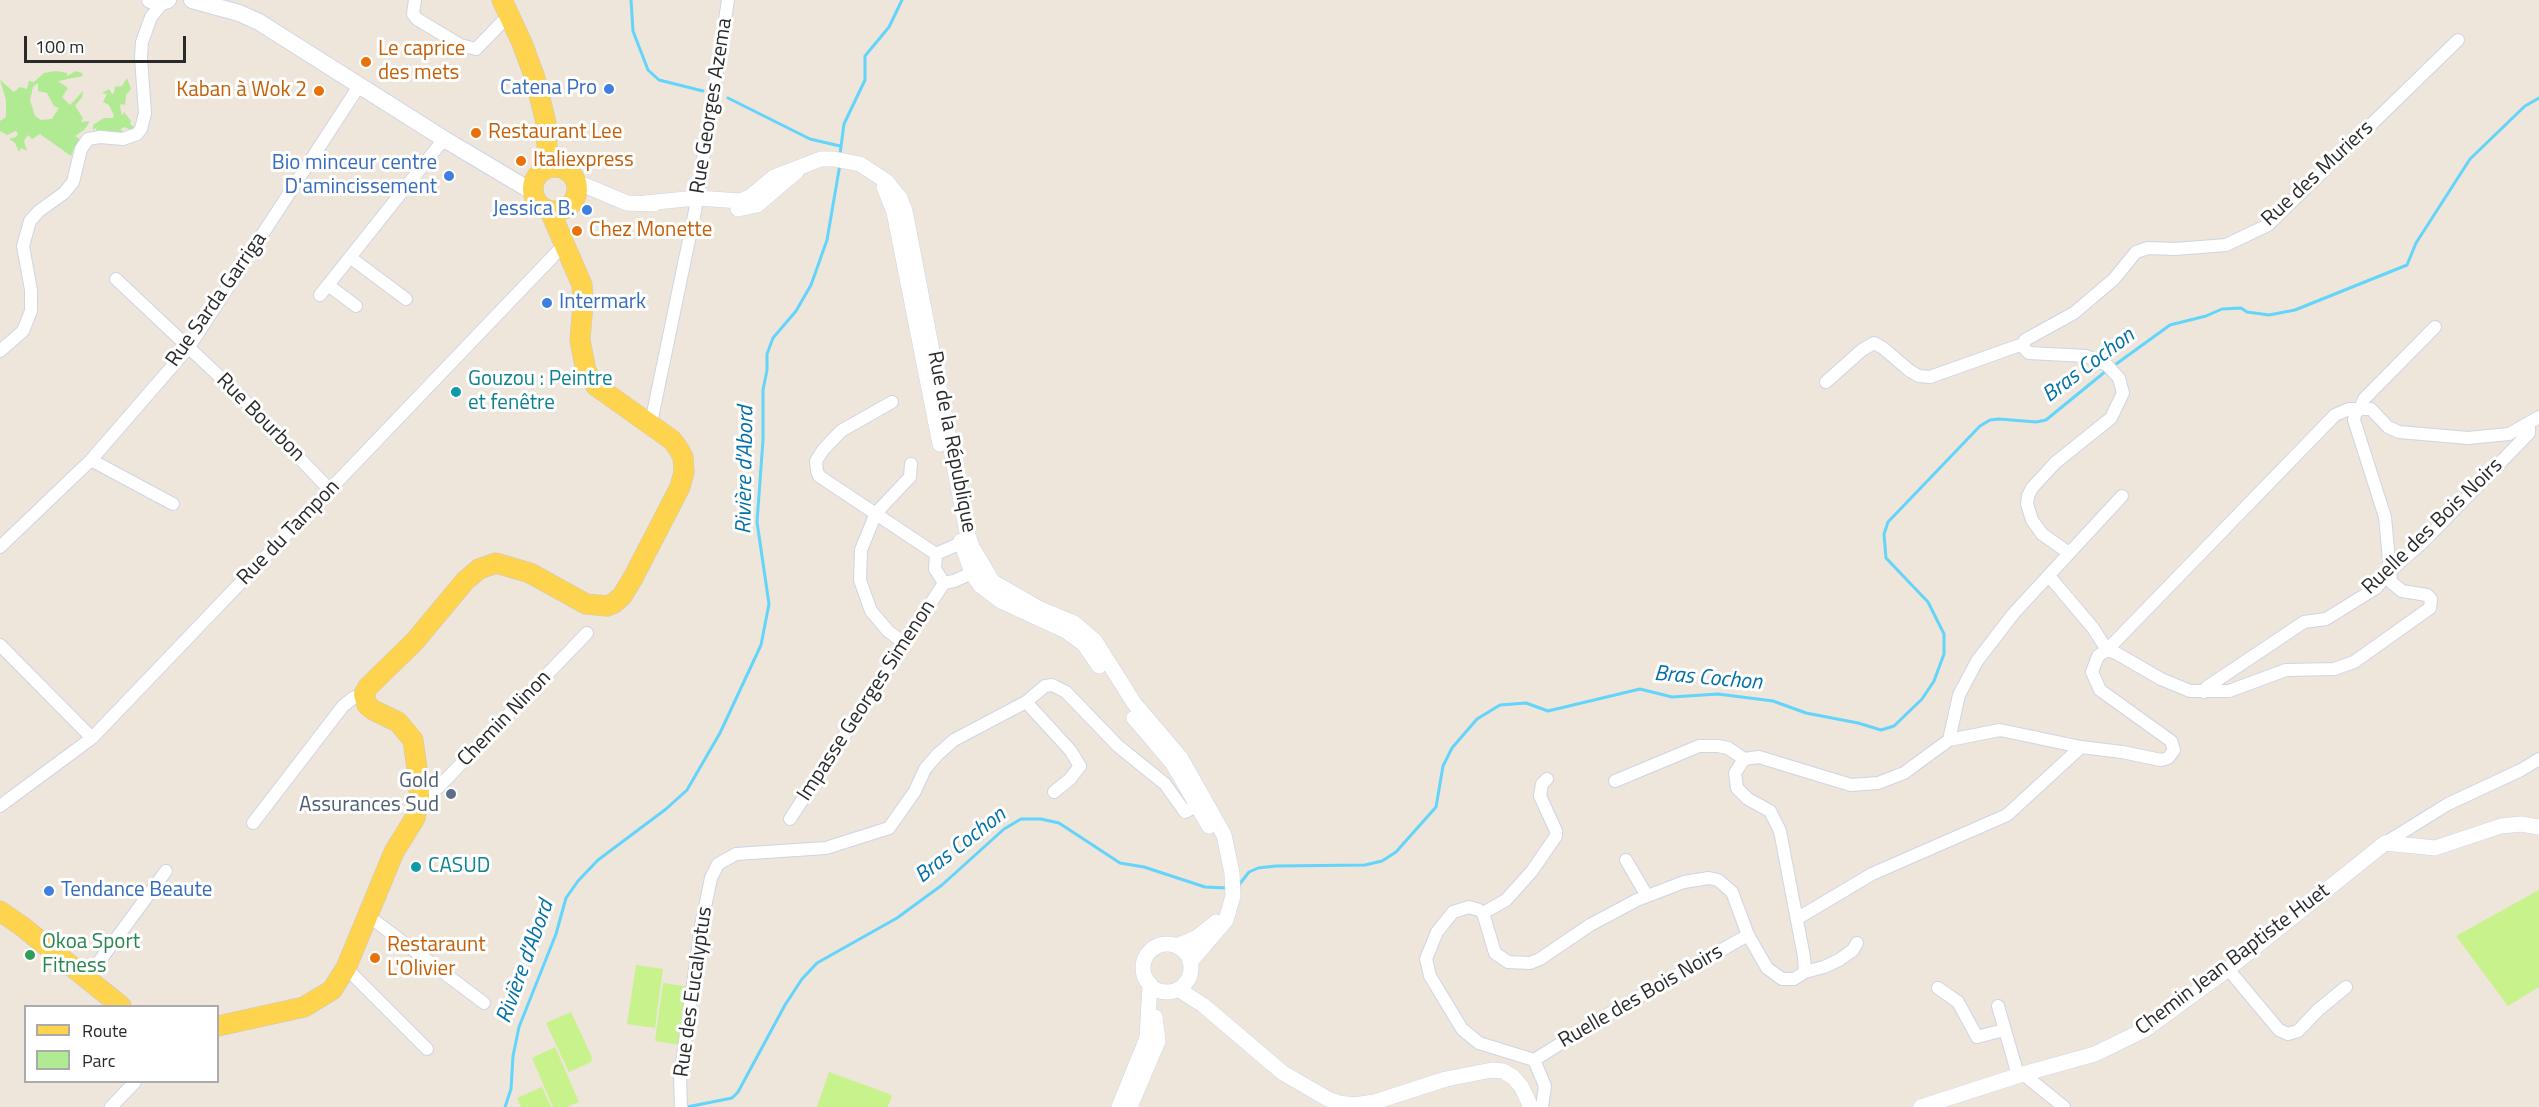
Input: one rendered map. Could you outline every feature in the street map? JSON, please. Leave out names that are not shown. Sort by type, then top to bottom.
[{"type":"main road","points":[[192,0],[230,10],[259,22],[444,140],[529,185],[538,204],[556,216],[565,246],[582,285],[580,340],[586,371],[597,386],[672,440],[683,457],[684,472],[680,487],[622,596],[607,606],[597,607],[586,604],[513,566],[496,563],[479,569],[465,581],[415,641],[368,687],[364,694],[367,705],[398,722],[413,740],[416,749],[419,798],[415,818],[394,852],[346,968],[332,990],[304,1007],[219,1026]]},
{"type":"main road","points":[[506,8],[535,78],[546,123],[573,203],[556,216]]},
{"type":"main road","points":[[529,185],[537,176],[566,178]]},
{"type":"main road","points":[[0,911],[120,1005]]},
{"type":"street","points":[[0,351],[23,331],[32,311],[31,290],[23,246],[30,221],[64,194],[73,182],[81,149],[88,139],[100,137],[123,139],[137,134],[141,129],[145,113],[142,42],[151,17],[161,0]]},
{"type":"street","points":[[415,0],[413,14],[417,19],[460,45],[476,49],[506,8]]},
{"type":"street","name":"Rue Georges Azema","points":[[649,424],[697,203],[728,0]]},
{"type":"street","name":"Rue des Muriers","points":[[1826,382],[1862,350],[1874,343],[1910,371],[1919,376],[1930,377],[2023,344],[2027,338],[2074,313],[2114,279],[2136,252],[2148,249],[2226,245],[2268,225],[2458,40]]},
{"type":"street","name":"Rue Sarda Garriga","points":[[0,547],[91,460],[189,347],[359,86]]},
{"type":"street","points":[[356,306],[324,290],[444,140]]},
{"type":"street","name":"Rue de la République","points":[[566,178],[627,203],[697,203],[741,201],[750,197],[774,177],[821,159],[846,159],[860,164],[873,173],[883,185],[894,212],[971,556]]},
{"type":"street","name":"Rue du Tampon","points":[[0,806],[92,738],[565,246]]},
{"type":"street","points":[[351,258],[406,299]]},
{"type":"street","name":"Rue Bourbon","points":[[116,279],[238,394],[330,490]]},
{"type":"street","points":[[2049,576],[2093,628],[2107,650],[2190,691],[2229,691],[2286,670],[2334,669],[2354,662],[2428,610],[2431,605],[2431,599],[2427,595],[2397,589],[2391,582],[2385,517],[2354,420],[2364,399],[2435,327]]},
{"type":"street","points":[[2023,344],[2029,353],[2086,356],[2109,367],[2119,378],[2123,393],[2110,418],[2055,463],[2032,488],[2028,496],[2027,504],[2032,520],[2042,534],[2069,553]]},
{"type":"street","points":[[892,402],[841,431],[816,461],[819,476],[936,554],[971,556]]},
{"type":"street","points":[[1804,972],[1798,918],[1780,831],[1770,811],[1748,799],[1737,788],[1735,773],[1739,763],[1744,759],[1758,756],[1851,785],[1878,783],[1904,773],[1949,740],[2000,730],[2081,747],[2161,760],[2171,756],[2174,750],[2171,741],[2100,690],[2094,681],[2092,672],[2098,656],[2107,650],[2335,415],[2349,409],[2371,410],[2388,427],[2399,432],[2468,438],[2509,434],[2529,425],[2539,417]]},
{"type":"street","name":"Ruelle des Bois Noirs","points":[[2204,692],[2207,687],[2304,622],[2326,619],[2344,610],[2376,588],[2390,571],[2423,542],[2529,433],[2529,425]]},
{"type":"street","points":[[91,460],[173,504]]},
{"type":"street","points":[[904,643],[888,631],[871,611],[860,580],[861,550],[876,513],[907,483],[911,464]]},
{"type":"street","points":[[1949,740],[1959,695],[1977,661],[2014,613],[2122,496]]},
{"type":"street","points":[[936,554],[934,569],[944,583],[954,581],[971,556]]},
{"type":"street","points":[[971,556],[980,585],[1001,601],[1066,631],[1084,644],[1126,708],[1173,764],[1202,804],[1232,873],[1234,887],[1226,920],[1190,969],[1172,990],[1160,998],[1155,1011],[1158,1041],[1131,1107]]},
{"type":"street","name":"Impasse Georges Simenon","points":[[790,819],[944,583]]},
{"type":"street","name":"Chemin Ninon","points":[[419,798],[430,796],[586,633]]},
{"type":"street","points":[[0,645],[92,738]]},
{"type":"street","points":[[1054,792],[1070,779],[1080,766],[1070,750],[1026,702],[1045,686],[1059,688],[1118,746],[1165,784],[1185,812],[1202,804]]},
{"type":"street","points":[[253,823],[343,706],[353,698],[364,694]]},
{"type":"street","name":"Rue des Eucalyptus","points":[[681,1104],[680,1078],[701,926],[711,878],[718,864],[736,854],[826,848],[888,828],[915,791],[925,769],[938,754],[954,740],[1026,702]]},
{"type":"street","points":[[1615,781],[1699,746],[1728,748],[1744,759]]},
{"type":"street","points":[[1798,918],[1872,874],[2007,815],[2081,747]]},
{"type":"street","points":[[2385,843],[2448,804],[2521,770],[2539,759]]},
{"type":"street","points":[[1483,913],[1506,900],[1532,872],[1556,836],[1556,831],[1540,796],[1542,784],[1547,779]]},
{"type":"street","points":[[2385,843],[2435,848],[2501,826],[2521,824],[2539,827]]},
{"type":"street","name":"Chemin Jean Baptiste Huet","points":[[1921,1107],[2115,1047],[2146,1029],[2228,969],[2385,843]]},
{"type":"street","points":[[1626,860],[1647,896]]},
{"type":"street","points":[[87,978],[166,871]]},
{"type":"street","points":[[1483,913],[1495,953],[1508,962],[1530,963],[1540,959],[1590,924],[1647,896],[1693,880],[1709,878],[1718,880],[1732,892],[1748,935],[1767,968],[1782,979],[1794,979],[1804,972],[1839,960],[1853,950],[1857,942]]},
{"type":"street","points":[[1119,1107],[1147,1038],[1149,984],[1143,969],[1148,954],[1161,945],[1177,946],[1206,932],[1231,903]]},
{"type":"street","points":[[1483,913],[1469,907],[1461,908],[1447,917],[1437,932],[1426,959],[1430,976],[1462,1029],[1479,1043],[1534,1060],[1545,1086],[1542,1107]]},
{"type":"street","points":[[367,915],[484,1003]]},
{"type":"street","name":"Ruelle des Bois Noirs","points":[[1534,1060],[1605,1016],[1748,935]]},
{"type":"street","points":[[1177,946],[1188,956],[1190,969],[1203,1005]]},
{"type":"street","points":[[346,968],[427,1049]]},
{"type":"street","points":[[2228,969],[2279,1030],[2288,1034],[2298,1031],[2318,1010],[2346,987]]},
{"type":"street","points":[[1149,984],[1172,990],[1203,1005],[1283,1073],[1339,1103],[1353,1105],[1375,1102],[1446,1079],[1492,1070],[1503,1071],[1513,1077],[1521,1086],[1531,1107]]},
{"type":"street","points":[[1938,988],[1958,1002],[1977,1037],[2004,1030]]},
{"type":"street","points":[[1998,1006],[2004,1030],[2021,1075],[2064,1107]]},
{"type":"street","points":[[111,1107],[134,1083]]},
{"type":"green space","points":[[56,71],[67,73],[67,76],[76,71],[82,73],[83,76],[58,81],[68,88],[62,97],[70,105],[83,91],[82,97],[75,106],[83,118],[81,122],[89,121],[89,123],[75,136],[81,140],[89,138],[89,131],[94,145],[74,149],[71,156],[40,134],[32,139],[28,135],[24,141],[27,151],[21,148],[19,152],[15,143],[9,139],[16,137],[18,134],[16,131],[7,135],[0,131],[0,121],[6,117],[6,100],[0,80],[14,92],[20,87],[27,89],[29,81],[34,82],[44,73]],"holes":[[[38,83],[38,91],[47,93],[54,106],[59,108],[52,119],[41,120],[35,116],[30,100],[33,87]]]},
{"type":"green space","points":[[127,78],[131,89],[126,95],[125,105],[120,106],[122,116],[124,112],[131,121],[130,124],[140,131],[134,132],[125,127],[120,129],[126,134],[94,135],[97,127],[93,130],[93,125],[104,118],[113,118],[114,115],[109,105],[103,102],[107,94],[102,93],[109,89],[112,94],[114,93],[115,87],[122,86]]},
{"type":"green space","points":[[2539,890],[2539,987],[2508,1006],[2456,936]]},
{"type":"green space","points":[[636,965],[663,969],[655,1028],[627,1024]]},
{"type":"green space","points":[[663,983],[690,987],[681,1045],[655,1041]]},
{"type":"green space","points":[[571,1012],[592,1057],[591,1062],[569,1072],[546,1023]]},
{"type":"green space","points":[[555,1047],[579,1102],[567,1107],[553,1107],[532,1058]]},
{"type":"green space","points":[[829,1072],[892,1095],[888,1107],[817,1107]]},
{"type":"green space","points":[[542,1087],[551,1107],[521,1107],[517,1098]]},
{"type":"waterway","points":[[631,0],[633,31],[648,70],[659,80],[703,91]]},
{"type":"waterway","name":"Rivière d'Abord","points":[[840,154],[844,124],[865,80],[865,56],[889,27],[902,0]]},
{"type":"waterway","points":[[728,98],[810,139],[840,146]]},
{"type":"waterway","name":"Bras Cochon","points":[[2112,367],[2170,325],[2206,316],[2222,309],[2241,308],[2247,312],[2269,315],[2295,310],[2407,265],[2416,243],[2470,159],[2525,106],[2539,98]]},
{"type":"waterway","name":"Rivière d'Abord","points":[[505,1107],[511,1089],[513,1056],[519,1027],[556,934],[566,898],[598,860],[666,809],[687,790],[720,733],[761,645],[769,604],[757,522],[763,440],[763,390],[767,354],[773,338],[796,311],[811,285],[827,240],[840,164]]},
{"type":"waterway","name":"Bras Cochon","points":[[1238,886],[1249,872],[1258,868],[1365,865],[1382,861],[1396,852],[1436,807],[1443,766],[1452,748],[1477,719],[1500,705],[1526,703],[1548,711],[1640,689],[1672,697],[1718,694],[1773,701],[1806,713],[1881,730],[1894,726],[1922,699],[1934,681],[1944,654],[1944,634],[1928,602],[1886,558],[1884,534],[1888,522],[1980,426],[1990,420],[1999,419],[2036,422],[2046,420],[2106,371]]},
{"type":"waterway","name":"Bras Cochon","points":[[687,1107],[732,1098],[738,1092],[785,1005],[802,979],[817,963],[897,918],[942,885],[1004,829],[1021,819],[1041,819],[1059,823],[1120,863],[1144,867],[1205,887],[1227,888]]},
{"type":"place","name":"Le caprice des mets","points":[[366,62]]},
{"type":"place","name":"Catena Pro","points":[[609,89]]},
{"type":"place","name":"Kaban à Wok 2","points":[[319,91]]},
{"type":"place","name":"Restaurant Lee","points":[[476,133]]},
{"type":"place","name":"Italiexpress","points":[[521,161]]},
{"type":"place","name":"Bio minceur centre D'amincissement","points":[[449,176]]},
{"type":"place","name":"Jessica B.","points":[[587,210]]},
{"type":"place","name":"Chez Monette","points":[[577,231]]},
{"type":"place","name":"Intermark","points":[[547,303]]},
{"type":"place","name":"Gouzou : Peintre et fenêtre","points":[[456,392]]},
{"type":"place","name":"Gold Assurances Sud","points":[[451,794]]},
{"type":"place","name":"CASUD","points":[[416,867]]},
{"type":"place","name":"Tendance Beaute","points":[[49,891]]},
{"type":"place","name":"Okoa Sport Fitness","points":[[30,955]]},
{"type":"place","name":"Restaraunt L'Olivier","points":[[375,958]]}]
